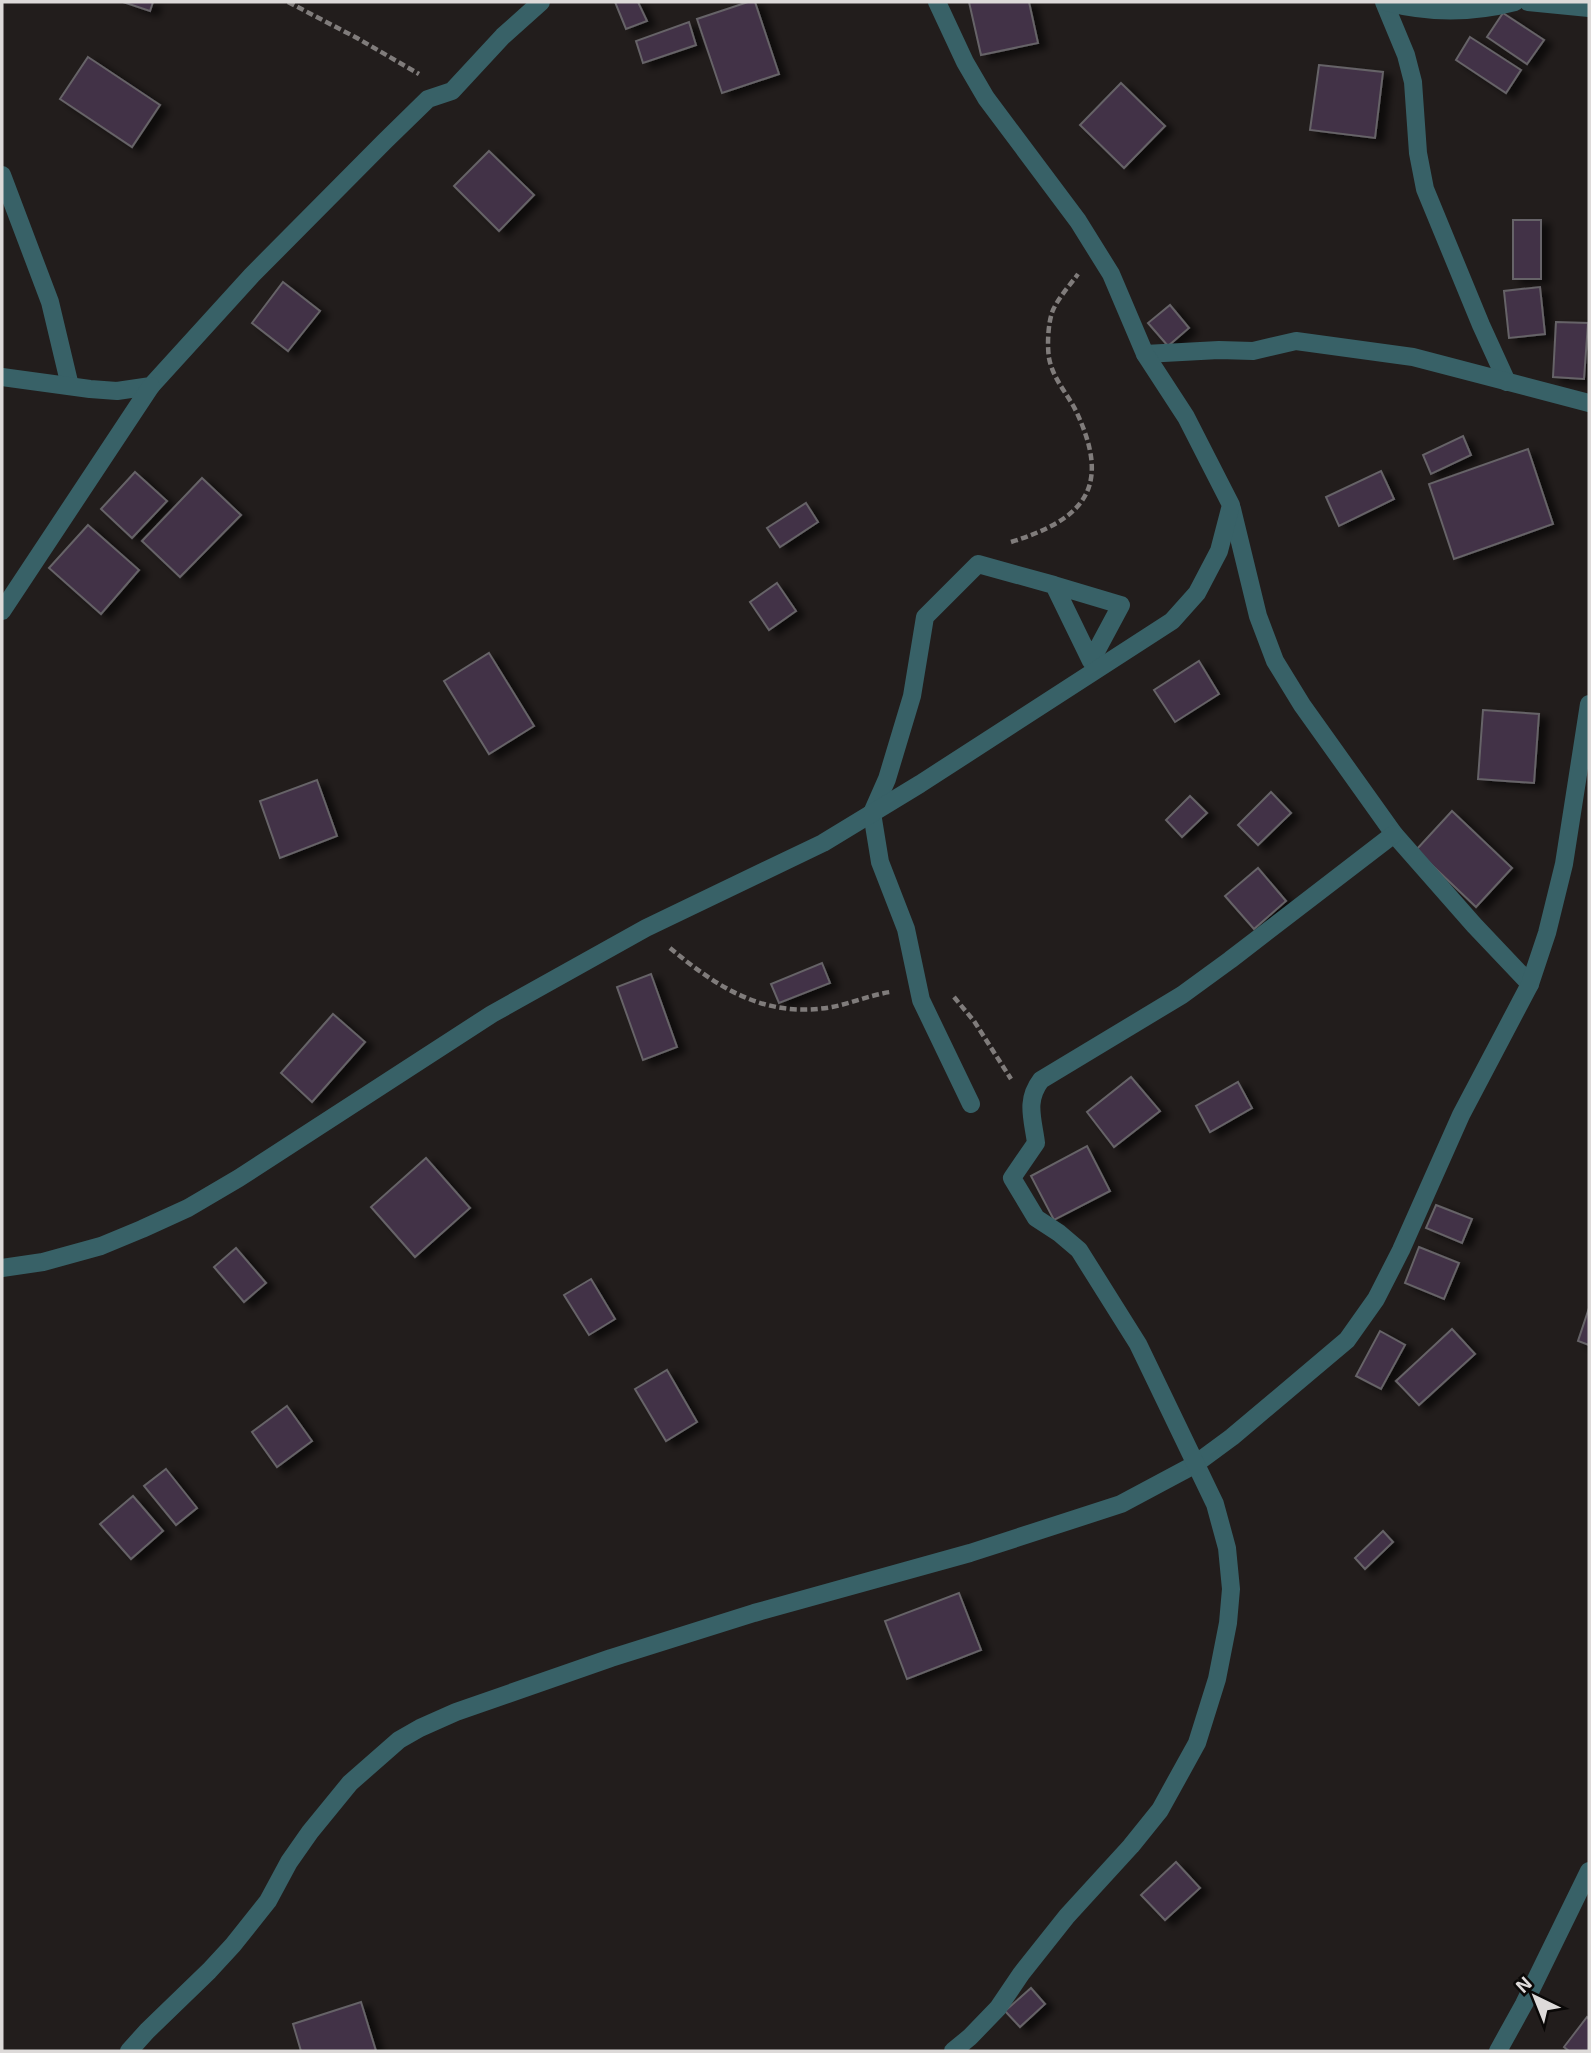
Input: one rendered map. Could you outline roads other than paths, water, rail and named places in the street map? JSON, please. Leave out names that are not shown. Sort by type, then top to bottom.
[{"type":"street","points":[[2,611],[151,386],[252,275],[385,141],[428,99],[452,91],[503,36],[541,2]]},
{"type":"street","points":[[937,2],[965,62],[986,98],[1078,221],[1111,274],[1145,354],[1186,417],[1231,505],[1258,616],[1275,661],[1302,705],[1394,834],[1530,984]]},
{"type":"street","points":[[1385,2],[1409,8],[1435,10],[1498,7],[1515,2]]},
{"type":"street","points":[[1385,2],[1406,55],[1413,82],[1420,173],[1425,189],[1507,382]]},
{"type":"street","points":[[1528,2],[1589,8]]},
{"type":"street","points":[[2,175],[50,302],[70,386]]},
{"type":"street","points":[[1145,354],[1253,351],[1296,341],[1413,357],[1589,403]]},
{"type":"street","points":[[2,377],[117,391],[151,386]]},
{"type":"street","points":[[2,1268],[43,1262],[101,1246],[188,1208],[239,1178],[492,1014],[646,928],[823,843],[872,813],[1172,621],[1197,593],[1219,551],[1231,505]]},
{"type":"street","points":[[971,1104],[921,1000],[906,929],[880,862],[872,813],[887,779],[912,696],[925,617],[978,564],[1054,585]]},
{"type":"street","points":[[129,2051],[233,1945],[268,1901],[289,1862],[310,1832],[350,1783],[399,1740],[419,1728],[456,1712],[611,1658],[754,1613],[970,1553],[1121,1504],[1194,1465],[1232,1437],[1347,1340],[1401,1250],[1461,1115],[1530,984],[1564,864],[1586,745],[1589,704]]},
{"type":"street","points":[[953,2051],[998,2008],[1061,1924],[1160,1810],[1197,1743],[1217,1679],[1228,1623],[1231,1589],[1227,1548],[1215,1504],[1138,1344],[1079,1250],[1037,1218],[1012,1178],[1036,1143],[1032,1094],[1041,1080],[1182,995],[1394,834]]},
{"type":"street","points":[[1498,2051],[1589,1871]]}]
